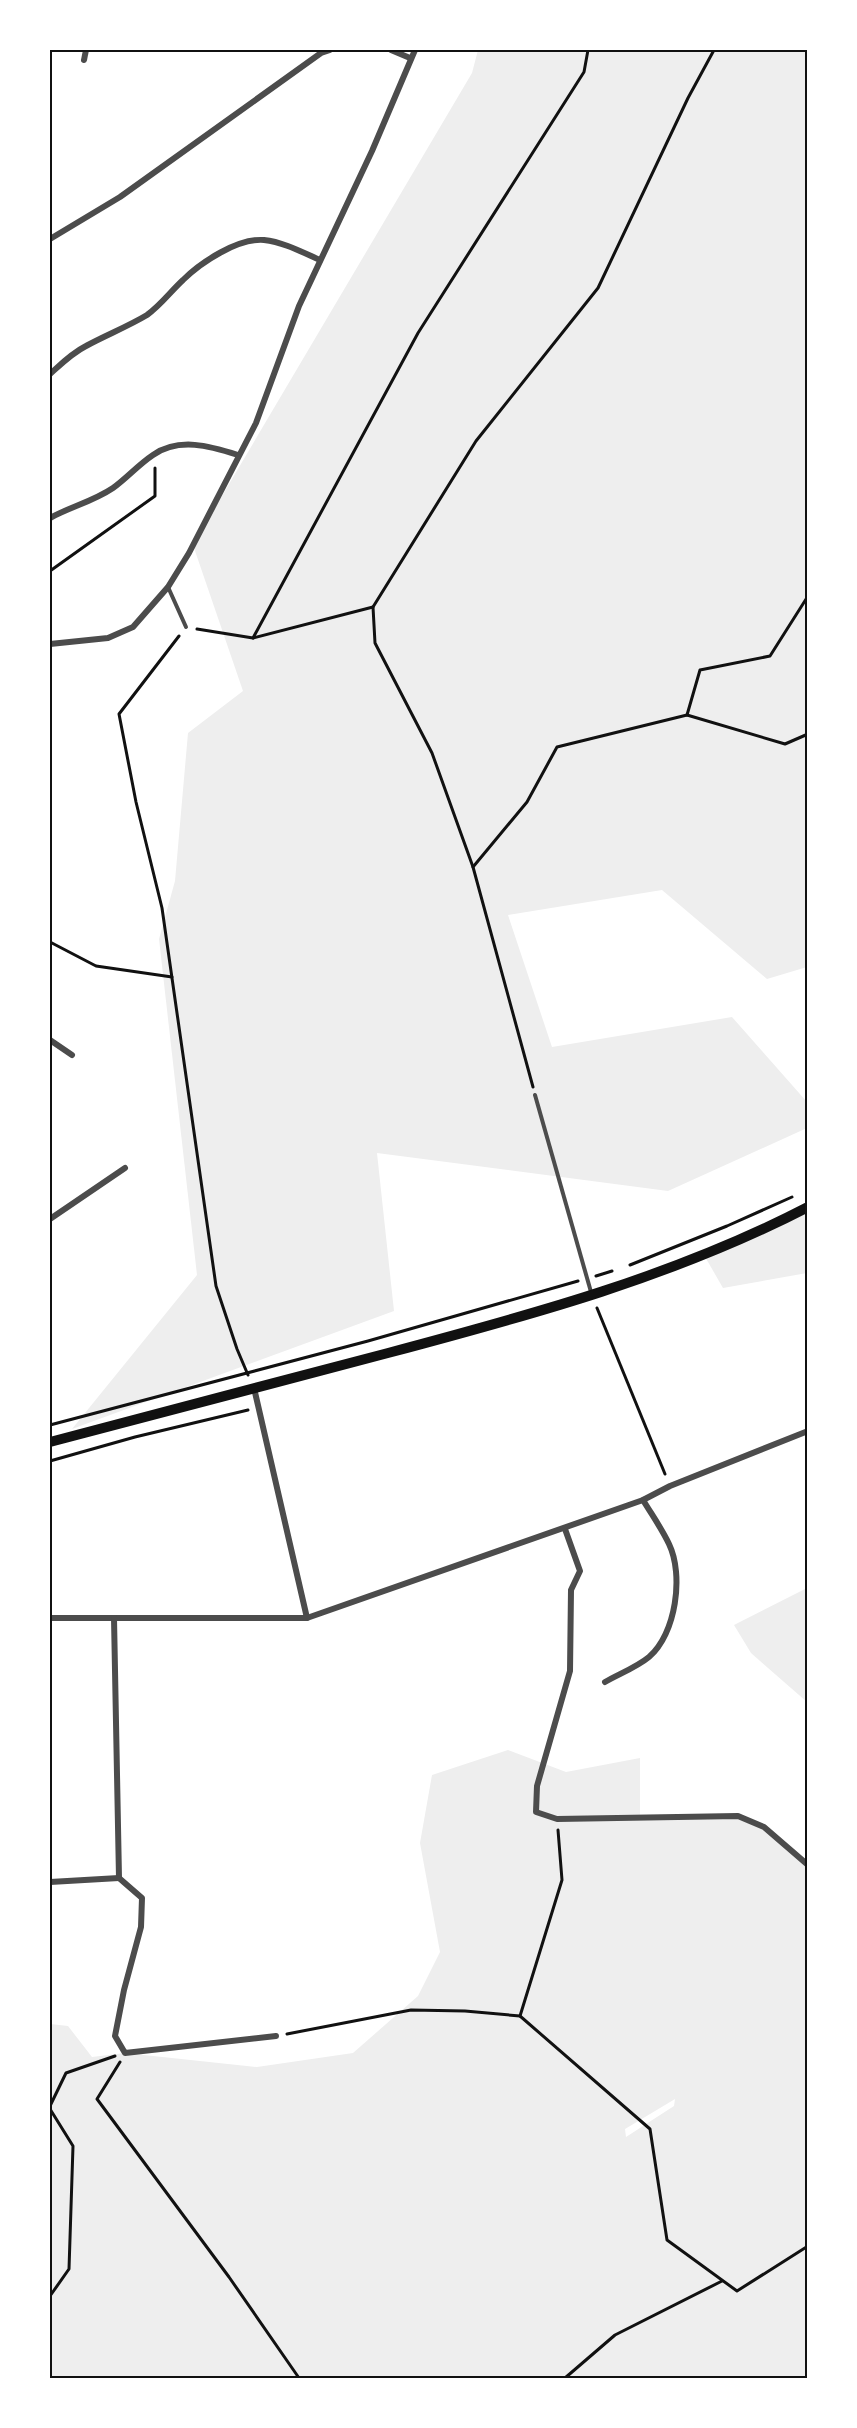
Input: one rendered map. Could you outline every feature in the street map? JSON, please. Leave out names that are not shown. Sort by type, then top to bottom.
[{"type":"main road","points":[[50,1442],[466,1332],[592,1295],[704,1255],[807,1207]]},
{"type":"street","points":[[84,60],[86,50]]},
{"type":"street","points":[[50,239],[120,196],[321,53],[330,50]]},
{"type":"street","points":[[391,50],[410,58]]},
{"type":"street","points":[[50,644],[108,638],[133,627],[168,587],[189,553],[256,423],[299,306],[372,151],[415,50]]},
{"type":"street","points":[[50,374],[68,357],[87,345],[131,325],[152,311],[200,265],[222,252],[245,243],[262,240],[283,244],[320,260]]},
{"type":"street","points":[[50,518],[96,498],[113,488],[155,454],[171,447],[189,444],[212,446],[238,455]]},
{"type":"street","points":[[50,1040],[72,1055]]},
{"type":"street","points":[[50,1219],[125,1168]]},
{"type":"street","points":[[254,1388],[307,1618]]},
{"type":"street","points":[[50,1618],[307,1618],[643,1500],[670,1486],[807,1431]]},
{"type":"street","points":[[605,1682],[650,1656],[670,1626],[677,1590],[676,1567],[670,1545],[643,1500]]},
{"type":"street","points":[[565,1529],[580,1571],[571,1590],[570,1671],[546,1751],[536,1812],[557,1819],[738,1816],[764,1827],[807,1865]]},
{"type":"street","points":[[114,1618],[119,1878]]},
{"type":"street","points":[[50,1882],[119,1878],[142,1898],[141,1927],[124,1990],[115,2036],[125,2053],[276,2036]]},
{"type":"lane","points":[[168,587],[186,627]]},
{"type":"lane","points":[[535,1095],[592,1295]]},
{"type":"path","points":[[254,638],[418,333],[584,72],[588,50]]},
{"type":"path","points":[[535,1095],[473,867],[432,753],[375,643],[373,607],[477,441],[598,288],[688,98],[714,50]]},
{"type":"path","points":[[50,571],[155,496],[155,454]]},
{"type":"path","points":[[687,715],[700,670],[770,656],[807,596]]},
{"type":"path","points":[[254,1388],[237,1348],[216,1286],[162,908],[136,802],[119,714],[186,627],[254,638],[373,607]]},
{"type":"path","points":[[473,867],[526,802],[557,747],[687,715],[785,744],[807,734]]},
{"type":"path","points":[[50,942],[96,966],[172,977]]},
{"type":"path","points":[[50,1425],[380,1338],[622,1268],[696,1239],[800,1193]]},
{"type":"path","points":[[592,1295],[670,1486]]},
{"type":"path","points":[[50,1461],[135,1437],[258,1408]]},
{"type":"path","points":[[520,2016],[562,1880],[557,1819]]},
{"type":"path","points":[[276,2036],[411,2010],[465,2011],[520,2016],[650,2129],[667,2240],[736,2291],[807,2246]]},
{"type":"path","points":[[50,2296],[69,2269],[73,2146],[50,2107],[66,2073],[125,2053]]},
{"type":"path","points":[[125,2053],[98,2099],[229,2277],[299,2379]]},
{"type":"path","points":[[565,2379],[615,2335],[722,2281]]},
{"type":"shaded area","points":[[478,50],[807,50],[807,967],[767,979],[662,890],[508,915],[552,1047],[732,1017],[807,1102],[807,1128],[668,1191],[377,1153],[394,1311],[72,1429],[197,1275],[159,939],[175,881],[188,733],[243,691],[193,545],[472,73]]},
{"type":"shaded area","points":[[807,1207],[807,1273],[723,1288],[704,1255]]},
{"type":"shaded area","points":[[807,1588],[807,1702],[751,1653],[734,1625]]},
{"type":"shaded area","points":[[508,1750],[566,1772],[640,1758],[640,1817],[738,1816],[764,1827],[807,1865],[807,2378],[50,2378],[50,2024],[68,2026],[92,2057],[125,2053],[257,2067],[353,2053],[418,1996],[440,1952],[420,1843],[432,1775]],"holes":[[[675,2099],[674,2106],[626,2137],[625,2129]]]}]
